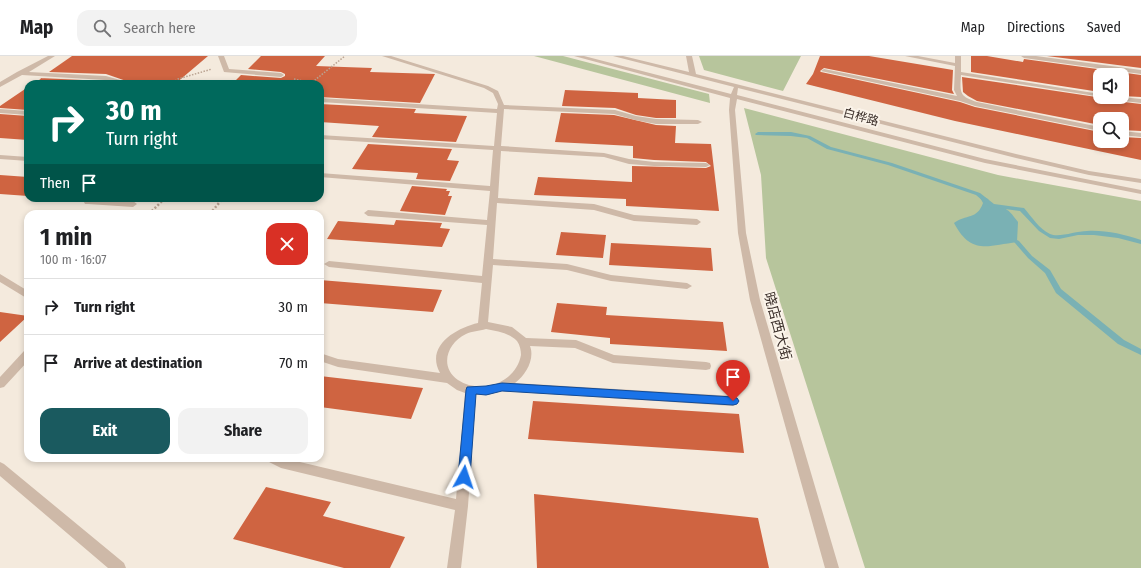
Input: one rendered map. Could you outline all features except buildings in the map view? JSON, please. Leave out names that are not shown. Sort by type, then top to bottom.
[{"type":"street","points":[[46,56],[52,56]]},
{"type":"street","points":[[0,85],[19,73],[52,56]]},
{"type":"street","points":[[221,56],[226,71],[281,75]]},
{"type":"street","points":[[385,56],[486,87],[496,92],[501,109],[483,326]]},
{"type":"street","name":"白桦路","points":[[577,56],[734,90],[1089,173],[1141,181]]},
{"type":"street","name":"白桦路","points":[[616,56],[693,75],[734,90],[985,161],[1141,192]]},
{"type":"street","points":[[689,56],[693,75]]},
{"type":"street","points":[[908,56],[958,65]]},
{"type":"street","points":[[958,56],[958,90],[962,99]]},
{"type":"street","points":[[1024,56],[1141,72]]},
{"type":"street","points":[[824,71],[962,99],[975,104],[1093,128]]},
{"type":"street","points":[[19,73],[106,78],[110,80]]},
{"type":"street","points":[[958,73],[1093,95]]},
{"type":"street","name":"晓店西大街","points":[[734,90],[732,110],[742,233],[755,300],[832,568]]},
{"type":"street","points":[[324,100],[501,109],[615,112],[628,117],[648,121],[698,122]]},
{"type":"street","points":[[1129,100],[1141,101]]},
{"type":"street","points":[[0,111],[24,113]]},
{"type":"street","points":[[1129,134],[1141,135]]},
{"type":"street","points":[[324,137],[604,155],[637,163],[706,165]]},
{"type":"street","points":[[0,157],[24,159]]},
{"type":"street","points":[[324,175],[494,189]]},
{"type":"street","points":[[493,200],[594,207],[634,218],[698,222]]},
{"type":"street","points":[[88,202],[133,204]]},
{"type":"street","points":[[368,213],[491,223]]},
{"type":"street","points":[[488,262],[567,267],[611,278],[687,286]]},
{"type":"street","points":[[329,264],[487,280]]},
{"type":"street","points":[[0,277],[24,293]]},
{"type":"street","points":[[502,387],[514,379],[523,369],[527,358],[526,347],[520,337],[511,330],[499,326],[483,326],[473,327],[461,332],[451,340],[444,349],[441,359],[442,370],[448,379],[458,386],[471,390],[486,391],[502,387],[733,401]]},
{"type":"street","points":[[523,342],[576,344],[613,359],[706,366]]},
{"type":"street","points":[[0,384],[24,358]]},
{"type":"street","points":[[324,358],[338,363],[448,379]]},
{"type":"street","points":[[454,568],[462,506],[471,390]]},
{"type":"street","points":[[279,462],[462,506]]},
{"type":"street","points":[[2,473],[119,568]]},
{"type":"path","points":[[315,80],[345,56]]},
{"type":"path","points":[[176,80],[224,64]]},
{"type":"path","points":[[153,210],[161,202]]},
{"type":"path","points":[[213,210],[220,202]]},
{"type":"green space","points":[[534,56],[563,56],[709,94],[710,103]]},
{"type":"green space","points":[[699,56],[801,56],[783,91],[704,70]]},
{"type":"green space","points":[[744,108],[998,175],[1141,201],[1141,568],[865,568],[766,258],[761,175]]},
{"type":"water","points":[[978,194],[988,199],[992,206],[1001,207],[1007,210],[1018,222],[1017,242],[981,246],[973,244],[960,233],[954,223],[978,212],[983,203]]},
{"type":"waterway","points":[[758,134],[791,134],[808,137],[829,148],[890,164],[978,194],[992,206],[1022,209],[1034,223],[1048,235],[1059,237],[1078,233],[1102,233],[1126,237],[1141,242]]},
{"type":"waterway","points":[[1017,242],[1030,257],[1048,272],[1058,291],[1121,342],[1141,352]]},
{"type":"route","points":[[464,477],[471,390],[486,391],[502,387],[733,401]]}]
